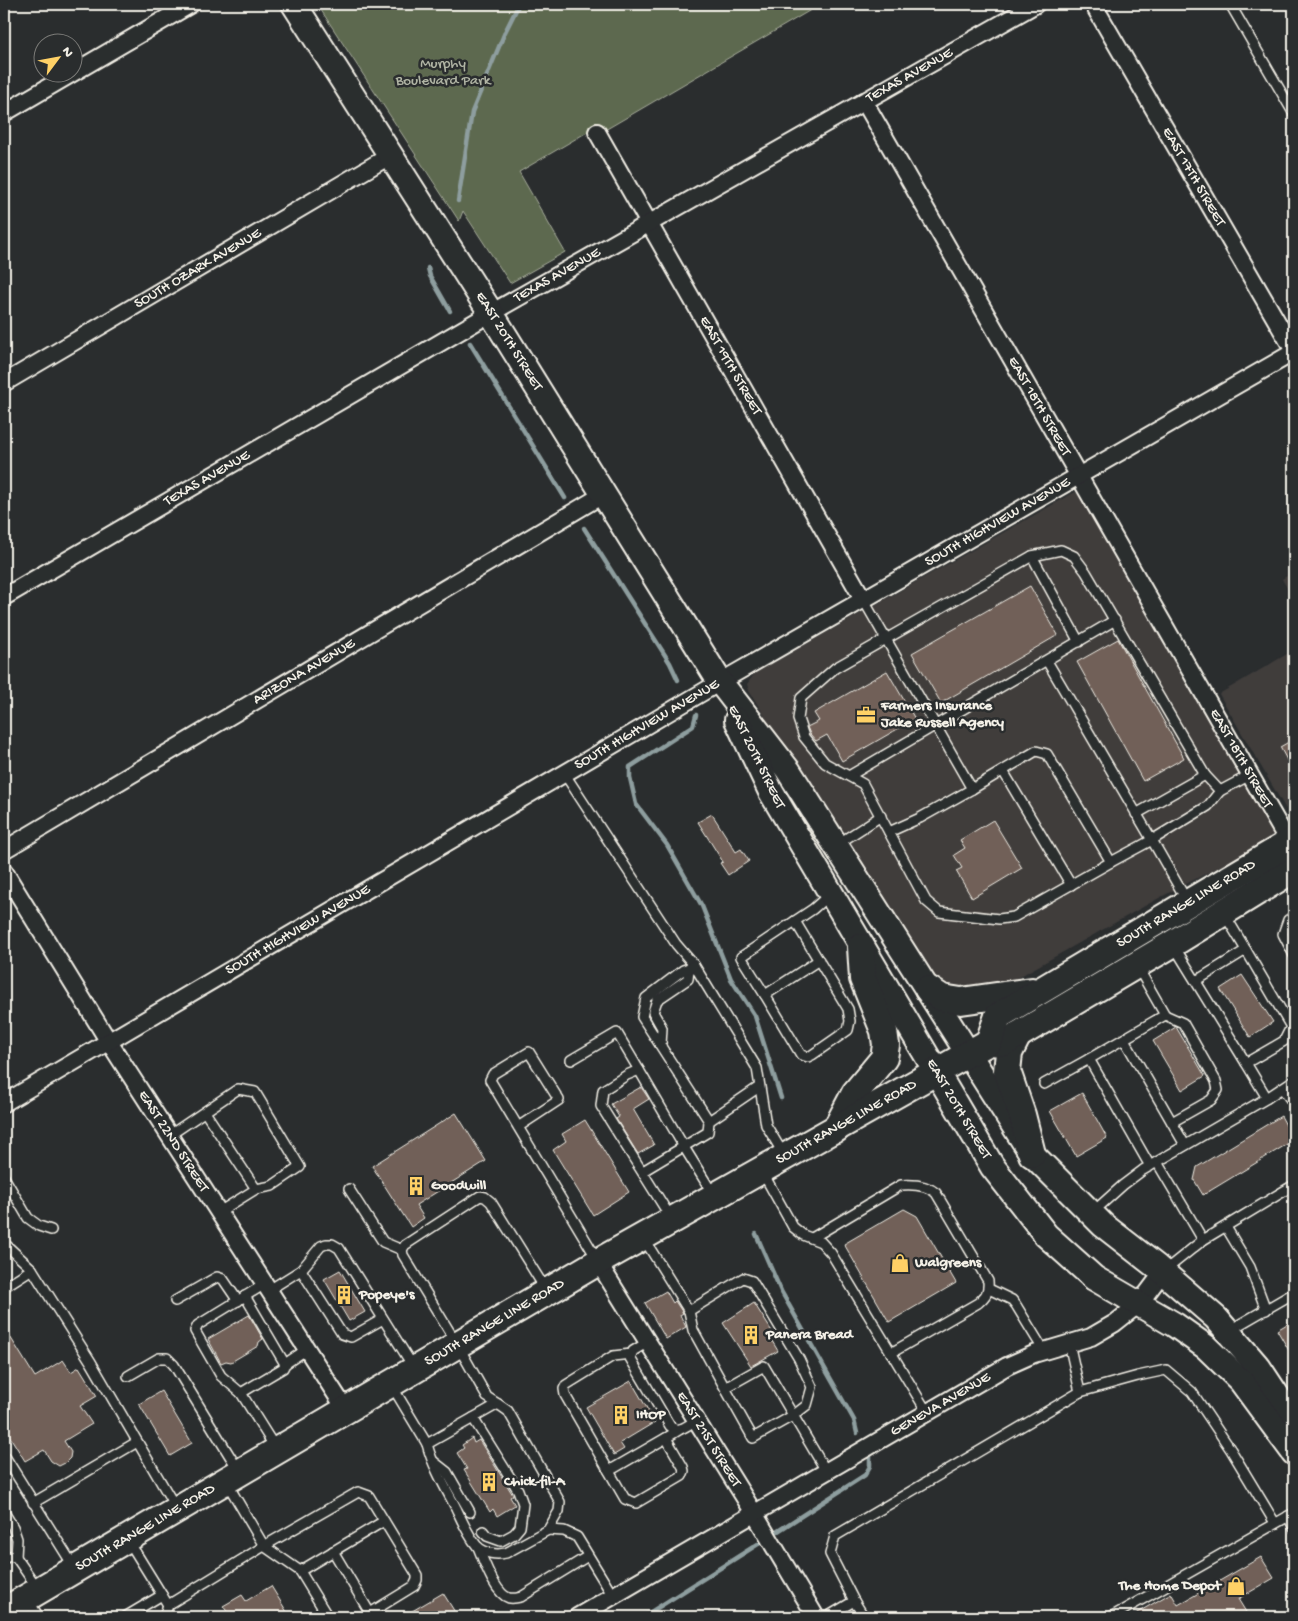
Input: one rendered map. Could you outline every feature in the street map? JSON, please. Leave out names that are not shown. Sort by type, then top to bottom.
[{"type":"main road","name":"EAST 20TH STREET","points":[[294,4],[491,313],[720,682],[788,770],[928,989],[979,1048],[1032,1154],[1103,1225],[1163,1272],[1216,1318],[1259,1368],[1288,1412],[1294,1426]]},
{"type":"main road","name":"EAST 20TH STREET","points":[[720,682],[770,792],[992,1166],[1046,1235],[1094,1278],[1175,1325],[1206,1347],[1241,1382],[1294,1453]]},
{"type":"main road","name":"SOUTH RANGE LINE ROAD","points":[[979,1048],[998,1016],[1292,842]]},
{"type":"main road","name":"SOUTH RANGE LINE ROAD","points":[[4,1612],[35,1602],[76,1569],[598,1262],[979,1048],[1004,1043],[1172,944],[1294,869]]},
{"type":"main road","points":[[836,1129],[855,1093],[884,1058],[886,1044],[884,1031],[863,979],[861,946]]},
{"type":"main road","points":[[928,989],[942,998],[961,1001],[1043,989]]},
{"type":"main road","points":[[1018,1035],[1009,1053],[1007,1072],[1022,1115],[1032,1154]]},
{"type":"street","points":[[4,113],[191,4]]},
{"type":"street","name":"TEXAS AVENUE","points":[[4,597],[491,313],[1036,4]]},
{"type":"street","name":"EAST 17TH STREET","points":[[1093,4],[1294,352]]},
{"type":"street","name":"EAST 18TH STREET","points":[[864,101],[1250,775],[1292,842]]},
{"type":"street","name":"EAST 19TH STREET","points":[[597,132],[863,599]]},
{"type":"street","name":"SOUTH OZARK AVENUE","points":[[4,382],[391,155]]},
{"type":"street","name":"SOUTH HIGHVIEW AVENUE","points":[[4,1103],[720,682],[1294,352]]},
{"type":"street","name":"ARIZONA AVENUE","points":[[4,850],[604,494]]},
{"type":"street","name":"EAST 22ND STREET","points":[[4,871],[109,1042],[346,1410]]},
{"type":"street","name":"EAST 21ST STREET","points":[[598,1262],[754,1513],[816,1617]]},
{"type":"street","name":"GENEVA AVENUE","points":[[577,1617],[1007,1366],[1034,1354],[1091,1337],[1115,1323],[1139,1304],[1163,1272]]},
{"type":"lane","points":[[1230,4],[1294,114]]},
{"type":"lane","points":[[1220,791],[1205,775],[1086,572],[1074,556],[1061,550],[1032,556],[835,668],[801,698],[798,719],[804,737],[825,763],[863,784],[926,901],[939,912],[999,919],[1014,917],[1152,840],[1208,806],[1220,791],[1250,775]]},
{"type":"lane","points":[[1032,556],[1079,642]]},
{"type":"lane","points":[[863,599],[972,789]]},
{"type":"lane","points":[[849,776],[1115,620]]},
{"type":"lane","points":[[1046,661],[1188,903]]},
{"type":"lane","points":[[889,832],[920,818],[1036,752],[1047,754],[1111,862]]},
{"type":"lane","points":[[1003,771],[1071,885]]},
{"type":"lane","points":[[564,773],[757,1068],[766,1125],[785,1157]]},
{"type":"lane","points":[[1136,814],[1205,775]]},
{"type":"lane","points":[[836,844],[881,816]]},
{"type":"lane","points":[[795,921],[848,1009],[850,1021],[848,1030],[808,1056],[801,1055],[741,957],[795,921],[813,909],[830,894]]},
{"type":"lane","points":[[1223,913],[1291,1027],[1284,1041],[1246,1063]]},
{"type":"lane","points":[[1294,916],[1288,920],[1283,934],[1294,955]]},
{"type":"lane","points":[[1172,944],[1267,1098]]},
{"type":"lane","points":[[1196,981],[1246,950]]},
{"type":"lane","points":[[765,995],[819,960]]},
{"type":"lane","points":[[1136,965],[1165,1015],[1183,1023],[1216,1081],[1218,1090],[1211,1100],[1172,1122]]},
{"type":"lane","points":[[642,1171],[708,1132],[709,1121],[642,1017],[646,998],[683,970],[691,967]]},
{"type":"lane","points":[[1044,1084],[1165,1015]]},
{"type":"lane","points":[[571,1060],[617,1032],[715,1196]]},
{"type":"lane","points":[[1124,1039],[1185,1145]]},
{"type":"lane","points":[[518,1127],[559,1100],[529,1052],[493,1074],[490,1080],[598,1262]]},
{"type":"lane","points":[[1089,1059],[1153,1164],[1203,1240]]},
{"type":"lane","points":[[639,1070],[626,1074],[603,1090],[601,1106],[672,1220]]},
{"type":"lane","points":[[1092,1214],[1123,1185],[1153,1164],[1267,1098],[1294,1080]]},
{"type":"lane","points":[[709,1121],[759,1087]]},
{"type":"lane","points":[[1282,1088],[1294,1104]]},
{"type":"lane","points":[[170,1135],[238,1089],[255,1092],[300,1167],[272,1186],[256,1189],[219,1212]]},
{"type":"lane","points":[[205,1112],[256,1189]]},
{"type":"lane","points":[[762,1170],[793,1226],[803,1235],[821,1242],[831,1253],[927,1412]]},
{"type":"lane","points":[[4,1177],[28,1218],[40,1226],[51,1230]]},
{"type":"lane","points":[[812,1238],[901,1186],[910,1184],[930,1188],[936,1193],[988,1281],[989,1289],[986,1296],[978,1303],[891,1353]]},
{"type":"lane","name":"GENEVA AVENUE","points":[[1163,1272],[1203,1240],[1294,1185]]},
{"type":"lane","points":[[349,1189],[383,1242],[402,1250]]},
{"type":"lane","points":[[478,1546],[490,1553],[506,1554],[548,1530],[561,1507],[560,1502],[508,1411],[488,1397],[403,1255],[402,1250],[405,1245],[480,1196],[485,1197],[547,1292]]},
{"type":"lane","points":[[1226,1226],[1250,1267],[1266,1310]]},
{"type":"lane","points":[[643,1237],[689,1311],[693,1330],[753,1438],[807,1405],[812,1387],[799,1360],[752,1281],[743,1278],[689,1311]]},
{"type":"lane","points":[[4,1242],[32,1270],[91,1362],[177,1510]]},
{"type":"lane","points":[[277,1451],[241,1393],[221,1376],[195,1331],[198,1325],[241,1298],[301,1270],[321,1246],[332,1244],[339,1248],[415,1369]]},
{"type":"lane","points":[[4,1287],[32,1270]]},
{"type":"lane","points":[[301,1270],[342,1334],[347,1337],[351,1337],[383,1319]]},
{"type":"lane","points":[[175,1300],[217,1277],[223,1278],[241,1298],[284,1364]]},
{"type":"lane","points":[[989,1289],[1012,1300],[1044,1351]]},
{"type":"lane","points":[[1227,1332],[1294,1293]]},
{"type":"lane","points":[[648,1342],[631,1354],[613,1356],[566,1385],[564,1389],[565,1395],[626,1499],[636,1502],[682,1476],[683,1467],[666,1438]]},
{"type":"lane","points":[[1069,1344],[1080,1392]]},
{"type":"lane","points":[[241,1393],[283,1368],[284,1364],[307,1349]]},
{"type":"lane","points":[[631,1354],[630,1358],[670,1426],[674,1430],[678,1430]]},
{"type":"lane","points":[[128,1376],[159,1358],[167,1358],[174,1365],[233,1477],[264,1546],[300,1571],[328,1617]]},
{"type":"lane","points":[[725,1388],[764,1366],[826,1471]]},
{"type":"lane","points":[[864,1617],[830,1554],[835,1536],[1080,1392],[1138,1376],[1166,1370],[1192,1392],[1231,1450],[1275,1524]]},
{"type":"lane","points":[[391,1384],[427,1444],[431,1460],[466,1530],[478,1546],[486,1568],[502,1594],[514,1599],[521,1597],[588,1556]]},
{"type":"lane","points":[[427,1444],[498,1404]]},
{"type":"lane","points":[[473,1418],[518,1490],[523,1504],[520,1526],[514,1534],[501,1541],[486,1536],[483,1531]]},
{"type":"lane","points":[[609,1471],[696,1420]]},
{"type":"lane","points":[[33,1503],[137,1442]]},
{"type":"lane","points":[[4,1455],[76,1569]]},
{"type":"lane","points":[[431,1460],[446,1472],[470,1512]]},
{"type":"lane","points":[[164,1617],[168,1604],[358,1492],[369,1496],[417,1575],[417,1580],[414,1586],[372,1615],[334,1551]]},
{"type":"lane","points":[[4,1512],[18,1539],[16,1557],[35,1602]]},
{"type":"lane","points":[[1111,1617],[1291,1515],[1294,1528]]},
{"type":"lane","points":[[300,1571],[384,1521]]},
{"type":"lane","points":[[548,1530],[564,1532],[577,1537],[613,1596]]},
{"type":"lane","points":[[128,1538],[168,1604]]},
{"type":"lane","points":[[4,1559],[9,1556],[16,1557]]},
{"type":"lane","points":[[125,1617],[162,1595]]},
{"type":"lane","points":[[827,1617],[854,1601]]},
{"type":"shaded area","points":[[1075,492],[1084,498],[1273,833],[1267,842],[1159,898],[1017,978],[968,996],[939,988],[859,868],[749,691],[747,684],[755,673]]},
{"type":"shaded area","points":[[1294,572],[1294,600],[1282,579]]},
{"type":"shaded area","points":[[1294,650],[1294,816],[1287,811],[1219,694]]},
{"type":"green space","name":"Murphy Boulevard Park","points":[[317,4],[821,4],[605,130],[601,124],[519,172],[565,252],[510,283],[463,211],[459,221]]},
{"type":"building","points":[[1030,586],[1058,635],[941,703],[912,653]]},
{"type":"building","points":[[1118,639],[1184,758],[1143,781],[1077,662]]},
{"type":"building","points":[[887,671],[915,719],[842,761],[827,735],[816,741],[810,734],[807,727],[819,721],[814,713]]},
{"type":"building","points":[[1294,739],[1294,773],[1280,747]]},
{"type":"building","points":[[712,814],[736,852],[741,849],[749,861],[728,875],[720,863],[723,862],[698,822]]},
{"type":"building","points":[[993,820],[1022,868],[972,898],[956,871],[962,868],[954,855],[965,848],[960,840]]},
{"type":"building","points":[[1242,975],[1273,1022],[1250,1037],[1220,989]]},
{"type":"building","points":[[1176,1027],[1205,1076],[1182,1090],[1153,1041]]},
{"type":"building","points":[[641,1087],[649,1099],[633,1109],[654,1145],[638,1154],[616,1119],[619,1117],[611,1104]]},
{"type":"building","points":[[1082,1093],[1107,1138],[1076,1156],[1050,1111]]},
{"type":"building","name":"Goodwill","points":[[456,1113],[486,1161],[416,1205],[424,1218],[411,1227],[372,1166]]},
{"type":"building","points":[[1281,1116],[1294,1140],[1203,1195],[1194,1180],[1197,1167]]},
{"type":"building","points":[[585,1120],[629,1192],[593,1215],[553,1150],[566,1141],[562,1134]]},
{"type":"building","name":"Walgreens","points":[[904,1209],[917,1216],[956,1283],[889,1322],[844,1244]]},
{"type":"building","name":"Popeye's","points":[[340,1270],[365,1312],[349,1321],[324,1279]]},
{"type":"building","points":[[666,1291],[673,1303],[675,1301],[683,1313],[680,1315],[686,1327],[666,1339],[645,1303]]},
{"type":"building","name":"Panera Bread","points":[[754,1303],[773,1333],[769,1336],[778,1351],[751,1366],[723,1323]]},
{"type":"building","points":[[249,1315],[263,1339],[259,1342],[258,1346],[231,1362],[221,1363],[208,1339]]},
{"type":"building","points":[[1294,1320],[1294,1359],[1277,1330]]},
{"type":"building","points":[[4,1327],[35,1377],[63,1360],[71,1372],[79,1367],[97,1396],[80,1406],[92,1424],[64,1441],[71,1452],[70,1458],[59,1466],[51,1461],[44,1450],[25,1461],[4,1427]]},
{"type":"building","name":"IHOP","points":[[631,1381],[655,1422],[620,1443],[624,1449],[614,1455],[586,1407]]},
{"type":"building","points":[[161,1391],[192,1443],[170,1456],[139,1404]]},
{"type":"building","name":"Chick-fil-A","points":[[472,1438],[474,1443],[479,1440],[513,1495],[510,1497],[515,1505],[497,1516],[493,1509],[490,1512],[464,1470],[467,1469],[457,1453],[464,1448],[462,1445]]},
{"type":"building","name":"The Home Depot","points":[[1261,1557],[1274,1578],[1238,1599],[1249,1617],[1130,1617],[1171,1593],[1178,1605]]},
{"type":"building","points":[[271,1586],[290,1617],[231,1617],[223,1606],[242,1595],[246,1601]]},
{"type":"building","points":[[443,1593],[458,1617],[402,1617]]},
{"type":"waterway","points":[[458,201],[472,112],[505,32],[519,4]]},
{"type":"waterway","points":[[428,268],[430,276],[450,311]]},
{"type":"waterway","points":[[470,343],[565,498]]},
{"type":"waterway","points":[[584,528],[670,663],[678,680]]},
{"type":"waterway","points":[[696,715],[693,726],[630,767],[630,778],[636,804],[667,845],[702,906],[731,979],[755,1016],[781,1098]]},
{"type":"waterway","points":[[756,1234],[781,1291],[854,1420],[857,1433]]},
{"type":"waterway","points":[[778,1531],[865,1475],[870,1466],[870,1456]]},
{"type":"waterway","points":[[643,1617],[758,1544]]},
{"type":"place","name":"Farmers Insurance Jake Russell Agency","points":[[866,715]]},
{"type":"place","name":"Goodwill","points":[[416,1186]]},
{"type":"place","name":"Walgreens","points":[[900,1263]]},
{"type":"place","name":"Popeye's","points":[[344,1295]]},
{"type":"place","name":"Panera Bread","points":[[751,1335]]},
{"type":"place","name":"IHOP","points":[[621,1415]]},
{"type":"place","name":"Chick-fil-A","points":[[489,1482]]},
{"type":"place","name":"The Home Depot","points":[[1236,1586]]}]
